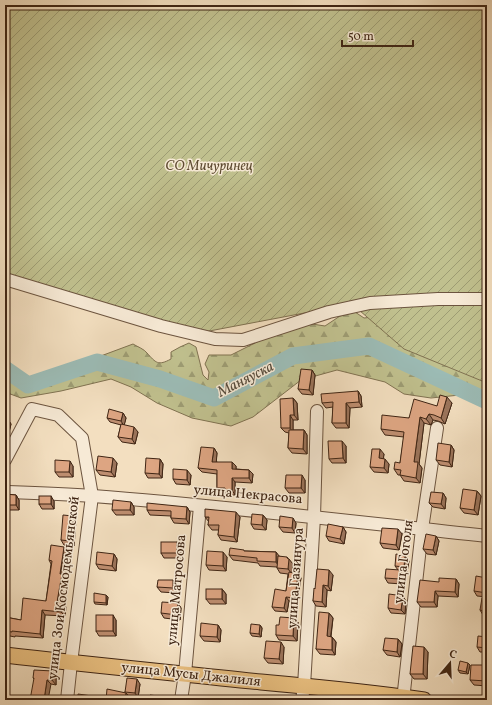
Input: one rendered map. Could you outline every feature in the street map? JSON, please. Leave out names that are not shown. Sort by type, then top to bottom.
[{"type":"main road","name":"улица Мусы Джалиля","points":[[5,655],[185,674],[303,693],[424,700]]},
{"type":"street","points":[[5,279],[161,326],[215,339],[243,340],[329,312],[370,303],[438,299],[487,299]]},
{"type":"street","name":"улица Зои Космодемьянской","points":[[5,460],[32,409],[58,415],[82,438],[92,496],[67,700]]},
{"type":"street","name":"улица Газинура","points":[[303,693],[314,517],[317,410]]},
{"type":"street","name":"улица Гоголя","points":[[404,698],[422,529],[437,428]]},
{"type":"street","name":"улица Некрасова","points":[[5,492],[92,496],[314,517],[487,536]]},
{"type":"street","name":"улица Матросова","points":[[181,700],[185,674],[200,506]]},
{"type":"green space","name":"СО Мичуринец","points":[[5,5],[487,5],[487,383],[404,349],[352,304],[204,332],[5,283]]},
{"type":"green space","points":[[355,312],[364,318],[373,317],[487,361],[487,402],[479,393],[431,398],[404,394],[385,382],[337,370],[301,380],[253,417],[231,426],[192,418],[157,403],[131,387],[111,379],[61,391],[21,398],[5,392],[5,375],[11,378],[47,376],[133,344],[144,350],[155,361],[160,363],[171,359],[171,352],[189,343],[196,347],[203,375],[208,380],[209,372],[205,364],[209,355],[231,355],[275,333],[312,324],[325,326],[340,316]]},
{"type":"building","points":[[301,369],[312,370],[309,390],[298,389]]},
{"type":"building","points":[[358,391],[359,402],[346,403],[346,423],[332,423],[333,402],[322,403],[321,394]]},
{"type":"building","points":[[440,395],[447,397],[441,418],[429,414],[426,419],[420,417],[414,462],[418,462],[416,478],[400,475],[401,470],[394,469],[395,462],[400,463],[404,432],[381,429],[382,415],[409,418],[414,399],[437,406]]},
{"type":"building","points":[[293,398],[294,415],[290,415],[290,428],[281,428],[280,399]]},
{"type":"building","points":[[109,409],[123,413],[121,421],[107,418]]},
{"type":"building","points":[[5,420],[9,421],[7,430],[5,429]]},
{"type":"building","points":[[121,424],[134,427],[132,439],[118,437]]},
{"type":"building","points":[[289,430],[304,430],[303,449],[288,448]]},
{"type":"building","points":[[328,441],[342,441],[343,458],[329,459]]},
{"type":"building","points":[[438,443],[451,445],[449,462],[436,460]]},
{"type":"building","points":[[201,447],[214,448],[212,462],[232,462],[232,469],[249,470],[249,478],[232,478],[232,490],[217,488],[217,470],[198,468]]},
{"type":"building","points":[[372,449],[380,449],[379,458],[385,459],[384,468],[370,467]]},
{"type":"building","points":[[487,449],[487,461],[484,460]]},
{"type":"building","points":[[98,456],[113,458],[111,472],[96,470]]},
{"type":"building","points":[[146,458],[160,459],[159,474],[145,473]]},
{"type":"building","points":[[55,460],[70,461],[69,472],[55,472]]},
{"type":"building","points":[[173,469],[187,470],[187,480],[173,479]]},
{"type":"building","points":[[286,475],[302,475],[301,488],[285,488]]},
{"type":"building","points":[[463,489],[477,491],[474,510],[460,508]]},
{"type":"building","points":[[431,492],[443,493],[441,504],[429,503]]},
{"type":"building","points":[[5,494],[16,495],[16,505],[5,505]]},
{"type":"building","points":[[39,496],[51,496],[51,504],[39,504]]},
{"type":"building","points":[[113,500],[131,502],[130,510],[112,510]]},
{"type":"building","points":[[147,503],[187,507],[186,519],[171,518],[171,511],[147,510]]},
{"type":"building","points":[[205,509],[236,512],[234,537],[218,535],[219,525],[208,525],[209,517],[205,517]]},
{"type":"building","points":[[252,514],[263,515],[262,525],[251,524]]},
{"type":"building","points":[[63,515],[73,516],[70,541],[61,540]]},
{"type":"building","points":[[280,516],[293,518],[292,528],[279,527]]},
{"type":"building","points":[[328,524],[343,527],[340,539],[326,536]]},
{"type":"building","points":[[382,528],[398,529],[396,545],[380,543]]},
{"type":"building","points":[[426,534],[436,536],[433,550],[423,549]]},
{"type":"building","points":[[161,542],[177,542],[177,553],[161,553]]},
{"type":"building","points":[[51,545],[64,547],[60,574],[62,574],[57,602],[62,602],[61,612],[42,610],[40,634],[5,631],[5,617],[21,620],[23,598],[46,601],[52,561],[49,560]]},
{"type":"building","points":[[230,548],[244,551],[276,552],[276,562],[257,561],[257,558],[229,555]]},
{"type":"building","points":[[207,551],[223,552],[223,566],[206,565]]},
{"type":"building","points":[[97,552],[114,554],[112,566],[96,564]]},
{"type":"building","points":[[396,554],[405,556],[404,567],[395,566]]},
{"type":"building","points":[[278,556],[287,557],[289,559],[288,569],[277,568]]},
{"type":"building","points":[[317,569],[329,570],[328,586],[323,585],[322,602],[313,601]]},
{"type":"building","points":[[386,569],[400,570],[399,579],[385,578]]},
{"type":"building","points":[[289,572],[298,574],[295,598],[286,597],[284,608],[272,607],[275,589],[286,591]]},
{"type":"building","points":[[476,576],[487,578],[487,593],[474,591]]},
{"type":"building","points":[[439,578],[456,579],[455,592],[435,591],[434,602],[417,602],[420,580],[439,582]]},
{"type":"building","points":[[158,580],[173,580],[173,588],[157,587]]},
{"type":"building","points":[[206,589],[222,589],[222,599],[206,599]]},
{"type":"building","points":[[94,593],[106,595],[106,603],[94,602]]},
{"type":"building","points":[[389,594],[403,596],[401,610],[388,608]]},
{"type":"building","points":[[482,598],[487,599],[487,618],[483,618],[484,611],[480,610]]},
{"type":"building","points":[[162,602],[178,603],[177,615],[161,613]]},
{"type":"building","points":[[319,612],[329,613],[327,636],[332,637],[332,650],[316,649]]},
{"type":"building","points":[[96,615],[113,615],[113,631],[96,631]]},
{"type":"building","points":[[280,617],[294,618],[293,636],[276,635],[276,625],[279,625]]},
{"type":"building","points":[[201,623],[218,625],[217,637],[200,636]]},
{"type":"building","points":[[251,624],[260,625],[259,634],[250,633]]},
{"type":"building","points":[[478,636],[487,637],[487,648],[477,647]]},
{"type":"building","points":[[385,638],[398,639],[397,652],[383,650]]},
{"type":"building","points":[[266,641],[281,642],[279,659],[264,658]]},
{"type":"building","points":[[413,646],[424,647],[423,674],[410,674]]},
{"type":"building","points":[[460,661],[468,663],[466,672],[458,670]]},
{"type":"building","points":[[471,665],[487,665],[487,681],[470,680]]},
{"type":"building","points":[[34,670],[53,671],[52,680],[47,680],[44,700],[30,700]]},
{"type":"building","points":[[127,678],[137,679],[135,693],[125,692]]},
{"type":"building","points":[[107,689],[126,693],[125,700],[106,700]]},
{"type":"building","points":[[78,694],[92,696],[92,700],[78,700]]},
{"type":"building","points":[[150,695],[158,696],[157,700],[149,700]]},
{"type":"waterway","name":"Маняуска","points":[[5,369],[28,385],[97,362],[160,379],[214,398],[293,356],[369,346],[487,401]]}]
